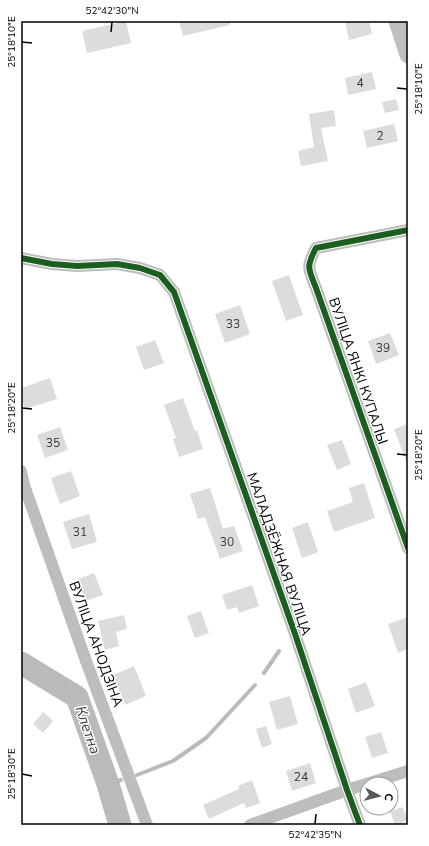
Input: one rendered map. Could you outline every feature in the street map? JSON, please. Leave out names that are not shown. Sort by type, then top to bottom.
[{"type":"street","points":[[397,21],[408,55]]},
{"type":"street","name":"ВУЛІЦА ЯНКІ КУПАЛЫ","points":[[408,230],[316,248],[310,260],[309,270],[408,548]]},
{"type":"street","name":"МАЛАДЗЁЖНАЯ ВУЛІЦА","points":[[21,258],[52,264],[77,266],[117,264],[140,268],[160,275],[174,292],[294,631],[360,825]]},
{"type":"street","name":"ВУЛІЦА АНОДЗІНА","points":[[21,471],[24,485],[86,661],[147,825]]},
{"type":"street","points":[[250,825],[347,790],[408,771]]},
{"type":"building","points":[[126,21],[131,43],[87,53],[82,31]]},
{"type":"building","points":[[179,21],[230,21],[230,25],[183,36]]},
{"type":"building","points":[[345,21],[369,21],[372,34],[349,40]]},
{"type":"building","points":[[372,72],[376,89],[348,95],[345,78]]},
{"type":"building","points":[[396,99],[399,110],[385,113],[382,102]]},
{"type":"building","points":[[334,110],[336,126],[321,128],[328,161],[301,166],[298,151],[314,147],[309,114]]},
{"type":"building","points":[[394,124],[398,141],[367,148],[363,131]]},
{"type":"building","points":[[289,275],[303,315],[286,321],[272,281]]},
{"type":"building","points":[[240,305],[250,334],[225,343],[215,314]]},
{"type":"building","points":[[390,333],[399,355],[376,364],[368,341]]},
{"type":"building","points":[[155,340],[164,363],[144,370],[136,347]]},
{"type":"building","points":[[50,378],[57,399],[25,409],[21,397],[21,388]]},
{"type":"building","points":[[183,398],[195,431],[197,430],[203,449],[179,457],[173,439],[176,438],[164,405]]},
{"type":"building","points":[[408,424],[408,463],[407,463],[394,429]]},
{"type":"building","points":[[60,427],[68,450],[45,458],[37,435]]},
{"type":"building","points":[[342,440],[351,464],[337,470],[327,445]]},
{"type":"building","points":[[71,471],[80,496],[60,504],[51,478]]},
{"type":"building","points":[[364,483],[375,518],[334,532],[327,511],[353,502],[349,488]]},
{"type":"building","points":[[210,488],[223,529],[234,526],[243,551],[220,559],[205,517],[198,519],[190,494]]},
{"type":"building","points":[[89,514],[97,542],[72,549],[63,522]]},
{"type":"building","points":[[308,522],[318,552],[302,558],[292,528]]},
{"type":"building","points":[[94,573],[103,595],[86,601],[78,579]]},
{"type":"building","points":[[252,585],[259,606],[239,613],[237,607],[227,610],[222,595]]},
{"type":"building","points":[[201,611],[209,633],[195,638],[187,616]]},
{"type":"building","points":[[124,615],[127,629],[116,632],[119,646],[105,650],[98,621]]},
{"type":"building","points":[[408,617],[408,649],[398,653],[388,624]]},
{"type":"building","points":[[134,666],[146,696],[125,705],[113,675]]},
{"type":"building","points":[[366,682],[375,706],[356,713],[348,689]]},
{"type":"building","points":[[290,696],[298,724],[277,730],[269,702]]},
{"type":"building","points":[[43,712],[53,721],[43,733],[33,724]]},
{"type":"building","points":[[266,726],[272,744],[262,748],[256,729]]},
{"type":"building","points":[[381,732],[388,753],[372,758],[365,737]]},
{"type":"building","points":[[310,763],[316,783],[292,791],[286,771]]},
{"type":"building","points":[[252,780],[260,803],[246,808],[244,803],[209,819],[203,805],[239,789],[238,786]]},
{"type":"building","points":[[403,807],[408,821],[395,825],[392,816],[399,816],[399,808]]},
{"type":"waterway","points":[[264,673],[279,651]]},
{"type":"waterway","name":"Клетна","points":[[21,663],[77,697],[108,784],[120,825]]},
{"type":"waterway","points":[[137,775],[173,761],[206,738],[255,685]]},
{"type":"waterway","points":[[108,784],[121,780]]},
{"type":"cycle path","points":[[408,230],[316,248],[309,264],[311,276],[408,548]]},
{"type":"cycle path","points":[[21,258],[52,264],[77,266],[117,264],[140,268],[160,275],[174,292],[294,631],[360,825]]}]
